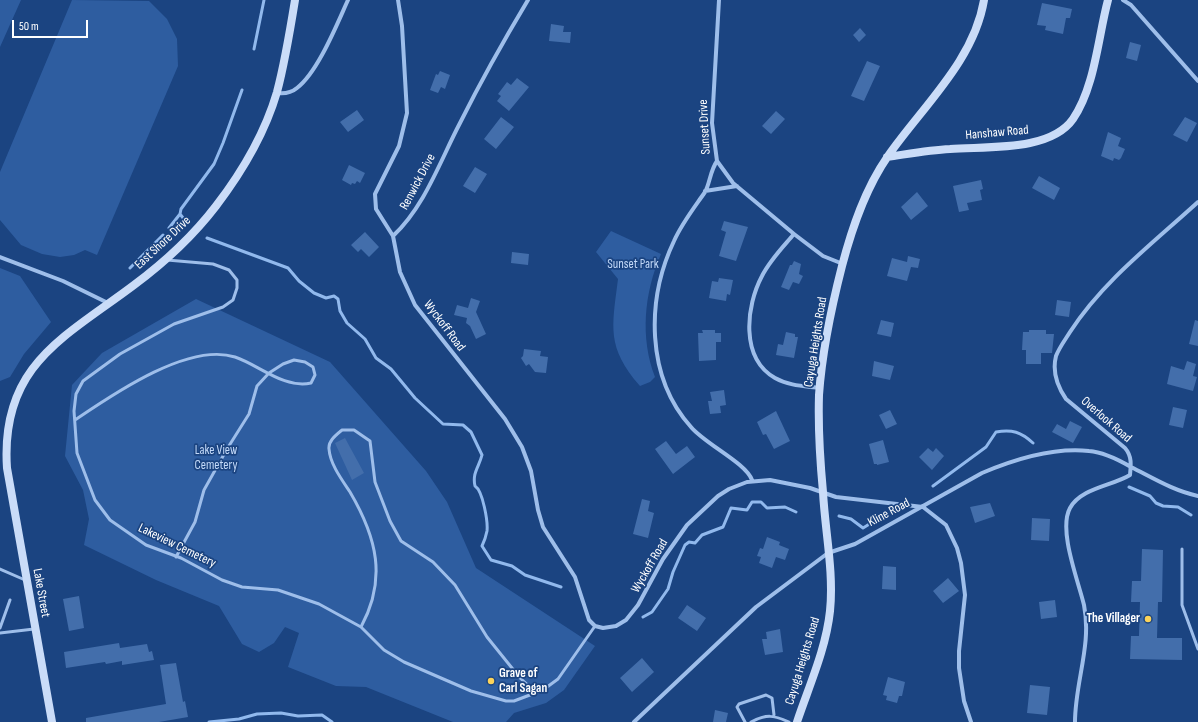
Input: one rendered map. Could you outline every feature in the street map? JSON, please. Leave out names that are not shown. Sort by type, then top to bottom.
[{"type":"street","name":"East Shore Drive","points":[[7,468],[5,448],[7,427],[12,404],[22,381],[43,353],[166,260],[191,235],[216,206],[240,171],[266,120],[276,93],[284,63],[295,0]]},
{"type":"street","points":[[276,93],[285,94],[292,92],[302,84],[310,74],[325,49],[348,0]]},
{"type":"street","points":[[393,236],[379,216],[375,201],[378,187],[400,146],[406,123],[407,113],[402,26],[398,0]]},
{"type":"street","name":"Renwick Drive","points":[[393,236],[406,224],[417,208],[464,114],[528,0]]},
{"type":"street","name":"Sunset Drive","points":[[719,0],[712,116],[713,142],[717,161],[729,179],[794,234],[823,256],[843,264]]},
{"type":"street","name":"Cayuga Heights Road","points":[[797,722],[827,632],[831,592],[819,435],[820,388],[828,324],[843,264],[857,217],[868,192],[887,157],[958,62],[976,27],[984,0]]},
{"type":"street","name":"Hanshaw Road","points":[[887,157],[949,149],[1021,144],[1035,142],[1056,134],[1073,120],[1086,94],[1108,0]]},
{"type":"street","points":[[1123,0],[1131,5],[1198,81]]},
{"type":"street","points":[[717,161],[711,170],[705,191],[680,229],[662,272],[654,317],[656,348],[663,379],[681,416],[703,439],[747,471],[752,480]]},
{"type":"street","points":[[705,191],[737,186]]},
{"type":"street","name":"Overlook Road","points":[[1131,466],[1130,454],[1125,448],[1066,399],[1061,392],[1055,374],[1057,355],[1073,327],[1090,303],[1111,281],[1198,202]]},
{"type":"street","points":[[794,234],[775,257],[759,284],[749,322],[751,345],[762,367],[775,378],[790,385],[820,388]]},
{"type":"street","name":"Wyckoff Road","points":[[393,236],[404,285],[415,305],[440,339],[505,419],[522,447],[531,471],[538,510],[543,527],[575,577],[587,617],[595,626],[612,627],[626,620],[638,605],[667,553],[687,525],[718,496],[736,486],[752,480],[770,480],[810,488],[836,497],[923,507]]},
{"type":"street","points":[[0,257],[63,281],[108,303]]},
{"type":"street","name":"Kline Road","points":[[634,722],[756,607],[828,553],[854,544],[900,517],[923,507],[982,473],[1025,458],[1071,450],[1090,451],[1106,454],[1166,485],[1198,496]]},
{"type":"street","points":[[1075,722],[1079,682],[1087,641],[1087,628],[1084,605],[1066,536],[1065,521],[1070,507],[1080,496],[1130,475],[1131,466]]},
{"type":"street","name":"Lake Street","points":[[7,468],[52,722]]},
{"type":"street","points":[[923,507],[946,525],[957,548],[961,563],[966,595],[959,651],[959,668],[964,701],[971,722]]},
{"type":"lane","name":"Lakeview Cemetery","points":[[166,260],[213,264],[229,270],[237,280],[233,300],[224,307],[174,324],[120,354],[83,381],[76,394],[75,420],[77,453],[94,500],[110,520],[146,545],[176,556],[222,580],[242,587],[278,590],[318,604],[361,626],[384,650],[404,662],[471,690],[506,701],[514,701],[544,690],[558,679],[595,626]]},
{"type":"lane","points":[[75,420],[137,381],[174,363],[213,354],[234,357],[269,373],[301,385],[311,383],[315,375],[313,368],[305,362],[294,360],[283,364],[269,373],[257,386],[250,414],[227,449],[204,490],[195,522],[176,556]]},
{"type":"lane","points":[[361,626],[370,609],[374,596],[377,569],[372,541],[362,511],[334,465],[329,449],[330,442],[342,430],[354,430],[370,441],[375,482],[390,521],[401,541],[433,562],[455,585],[487,637],[520,678],[529,686],[544,690]]},
{"type":"lane","points":[[1182,549],[1182,605],[1198,649]]},
{"type":"lane","points":[[0,569],[27,581]]},
{"type":"lane","points":[[0,628],[10,600]]},
{"type":"lane","points":[[0,633],[36,629]]},
{"type":"lane","points":[[745,722],[737,707],[739,704],[766,695],[772,698],[774,715]]},
{"type":"lane","points":[[751,722],[764,716],[774,715],[789,722]]},
{"type":"green space","points":[[0,0],[21,0],[0,47]]},
{"type":"green space","points":[[72,0],[149,1],[167,19],[177,39],[178,66],[97,255],[85,250],[74,255],[60,257],[42,254],[21,245],[0,220],[0,172]]},
{"type":"green space","name":"Sunset Park","points":[[611,231],[661,254],[651,284],[646,316],[647,347],[655,377],[650,382],[640,386],[621,360],[614,336],[613,324],[618,279],[596,252]]},
{"type":"green space","points":[[0,268],[20,276],[51,322],[24,354],[10,377],[0,381]]},
{"type":"green space","name":"Lake View Cemetery","points":[[196,299],[330,362],[426,471],[447,502],[476,568],[595,646],[564,690],[546,703],[514,713],[506,722],[453,722],[366,687],[336,686],[288,667],[299,633],[285,627],[274,643],[259,652],[242,644],[219,606],[156,580],[84,545],[89,519],[83,490],[65,456],[72,385],[102,353]]},
{"type":"building","points":[[1042,3],[1072,9],[1070,18],[1066,18],[1063,34],[1045,30],[1046,26],[1037,25]]},
{"type":"building","points":[[551,24],[564,26],[563,32],[571,32],[570,43],[549,41]]},
{"type":"building","points":[[860,28],[866,35],[859,42],[853,35]]},
{"type":"building","points":[[1130,42],[1141,45],[1137,61],[1126,58]]},
{"type":"building","points":[[867,61],[880,66],[864,101],[851,96]]},
{"type":"building","points":[[440,71],[450,75],[445,89],[441,87],[438,93],[430,90],[436,74],[438,75]]},
{"type":"building","points":[[517,78],[529,87],[509,111],[497,101],[501,96],[498,94],[507,82],[511,85]]},
{"type":"building","points":[[357,110],[364,120],[348,132],[340,122]]},
{"type":"building","points":[[776,111],[785,119],[771,134],[762,126]]},
{"type":"building","points":[[501,117],[514,127],[496,149],[484,139]]},
{"type":"building","points":[[1185,117],[1197,123],[1187,142],[1173,135]]},
{"type":"building","points":[[1108,132],[1121,138],[1118,146],[1125,149],[1119,160],[1114,158],[1113,161],[1101,156]]},
{"type":"building","points":[[349,165],[365,173],[360,183],[357,181],[355,184],[352,183],[351,185],[342,180]]},
{"type":"building","points":[[475,167],[487,174],[475,193],[463,186]]},
{"type":"building","points":[[1039,176],[1060,188],[1054,200],[1032,188]]},
{"type":"building","points":[[981,180],[983,189],[980,190],[982,200],[967,203],[969,210],[959,212],[953,186]]},
{"type":"building","points":[[917,192],[928,206],[911,220],[901,207]]},
{"type":"building","points":[[724,221],[748,227],[736,261],[719,256],[726,232],[721,230]]},
{"type":"building","points":[[365,232],[379,247],[369,257],[361,249],[358,252],[351,245]]},
{"type":"building","points":[[512,252],[529,254],[528,265],[511,263]]},
{"type":"building","points":[[908,256],[920,259],[918,268],[911,267],[907,281],[887,276],[892,258],[907,262]]},
{"type":"building","points":[[794,261],[801,264],[799,274],[803,276],[799,284],[793,282],[789,290],[781,287],[790,265],[792,265]]},
{"type":"building","points":[[719,278],[733,280],[730,295],[727,294],[726,301],[709,298],[712,281],[718,282]]},
{"type":"building","points":[[471,298],[480,301],[476,312],[486,334],[476,339],[470,326],[466,323],[467,318],[454,315],[457,305],[468,308]]},
{"type":"building","points":[[1057,300],[1071,302],[1069,317],[1055,315]]},
{"type":"building","points":[[881,320],[894,323],[891,337],[877,334]]},
{"type":"building","points":[[1195,320],[1198,321],[1198,346],[1189,344]]},
{"type":"building","points":[[702,330],[715,330],[715,333],[721,333],[721,342],[716,342],[716,360],[699,361],[698,333],[703,333]]},
{"type":"building","points":[[1029,330],[1046,330],[1046,334],[1054,334],[1052,353],[1041,353],[1041,364],[1026,364],[1026,350],[1022,350],[1023,332],[1029,332]]},
{"type":"building","points":[[786,332],[795,334],[795,337],[798,337],[794,358],[776,355],[778,344],[783,345]]},
{"type":"building","points":[[524,349],[541,351],[540,356],[548,357],[546,373],[535,372],[529,364],[526,366],[521,358],[523,356]]},
{"type":"building","points":[[874,361],[894,366],[890,380],[872,376]]},
{"type":"building","points":[[1187,361],[1196,364],[1193,376],[1197,377],[1193,391],[1167,384],[1171,366],[1184,370]]},
{"type":"building","points":[[724,390],[726,405],[720,406],[721,413],[710,414],[708,401],[712,401],[710,392]]},
{"type":"building","points":[[1173,407],[1187,410],[1183,428],[1169,425]]},
{"type":"building","points":[[890,410],[897,424],[886,429],[879,415]]},
{"type":"building","points":[[776,411],[790,441],[774,449],[766,434],[763,435],[757,422]]},
{"type":"building","points":[[1070,421],[1082,427],[1073,443],[1052,432],[1057,424],[1066,429]]},
{"type":"building","points":[[345,438],[364,473],[352,480],[335,443]]},
{"type":"building","points":[[883,440],[889,462],[877,465],[874,464],[869,444]]},
{"type":"building","points":[[666,441],[676,454],[687,446],[695,457],[673,474],[655,449]]},
{"type":"building","points":[[928,448],[933,452],[936,448],[944,456],[932,470],[919,457]]},
{"type":"building","points":[[642,499],[650,501],[648,511],[654,513],[648,538],[633,534]]},
{"type":"building","points":[[990,503],[995,516],[975,523],[970,507]]},
{"type":"building","points":[[1032,518],[1050,519],[1049,541],[1031,540]]},
{"type":"building","points":[[767,537],[780,542],[779,545],[789,549],[785,560],[776,557],[772,568],[759,563],[761,557],[757,556],[760,548],[763,549]]},
{"type":"building","name":"The Villager","points":[[1142,549],[1163,550],[1162,602],[1158,602],[1157,638],[1182,638],[1182,660],[1130,659],[1131,636],[1139,636],[1140,602],[1131,602],[1132,581],[1141,581]]},
{"type":"building","points":[[883,566],[896,567],[896,590],[882,589]]},
{"type":"building","points":[[948,578],[959,591],[943,603],[933,591]]},
{"type":"building","points":[[79,596],[84,628],[69,631],[63,599]]},
{"type":"building","points":[[1055,600],[1057,617],[1041,619],[1039,602]]},
{"type":"building","points":[[687,605],[706,618],[697,631],[678,618]]},
{"type":"building","points":[[780,629],[783,652],[765,655],[762,639],[767,639],[766,632]]},
{"type":"building","points":[[119,643],[120,648],[147,644],[149,652],[152,651],[154,660],[122,665],[122,661],[106,664],[105,662],[66,668],[64,652]]},
{"type":"building","points":[[642,658],[654,672],[632,692],[620,678]]},
{"type":"building","points":[[176,663],[183,702],[185,701],[188,717],[159,722],[86,722],[86,718],[166,704],[160,665]]},
{"type":"building","points":[[888,677],[905,682],[902,696],[899,696],[897,703],[886,700],[887,696],[883,695]]},
{"type":"building","points":[[1030,685],[1050,687],[1047,715],[1027,713]]},
{"type":"building","points":[[715,710],[728,713],[726,722],[713,722]]},
{"type":"waterway","points":[[254,49],[264,0]]},
{"type":"waterway","points":[[187,223],[180,214],[181,209],[214,164],[242,90]]},
{"type":"waterway","points":[[169,228],[180,214]]},
{"type":"waterway","points":[[130,268],[163,235]]},
{"type":"waterway","points":[[207,238],[288,268],[299,281],[314,293],[326,298],[334,296],[338,299],[340,311],[347,323],[365,339],[376,358],[391,369],[415,398],[443,424],[463,425],[471,432],[482,455],[474,481],[475,486],[483,500],[487,521],[487,531],[482,546],[491,560],[512,566],[525,575],[561,587]]},
{"type":"waterway","points":[[933,486],[986,447],[996,432],[1016,432],[1033,443]]},
{"type":"waterway","points":[[1129,487],[1150,496],[1156,503],[1163,506],[1178,507],[1191,515]]},
{"type":"waterway","points":[[643,617],[652,612],[668,589],[673,572],[685,545],[689,542],[695,543],[702,535],[723,527],[731,508],[747,510],[752,502],[761,502],[767,508],[785,507],[796,512]]},
{"type":"waterway","points":[[839,516],[851,519],[863,528],[884,515]]},
{"type":"waterway","points":[[209,722],[239,719],[257,714],[281,713],[298,716],[322,715],[332,722]]},
{"type":"place","name":"The Villager","points":[[1148,619]]},
{"type":"place","name":"Grave of Carl Sagan","points":[[491,681]]}]
